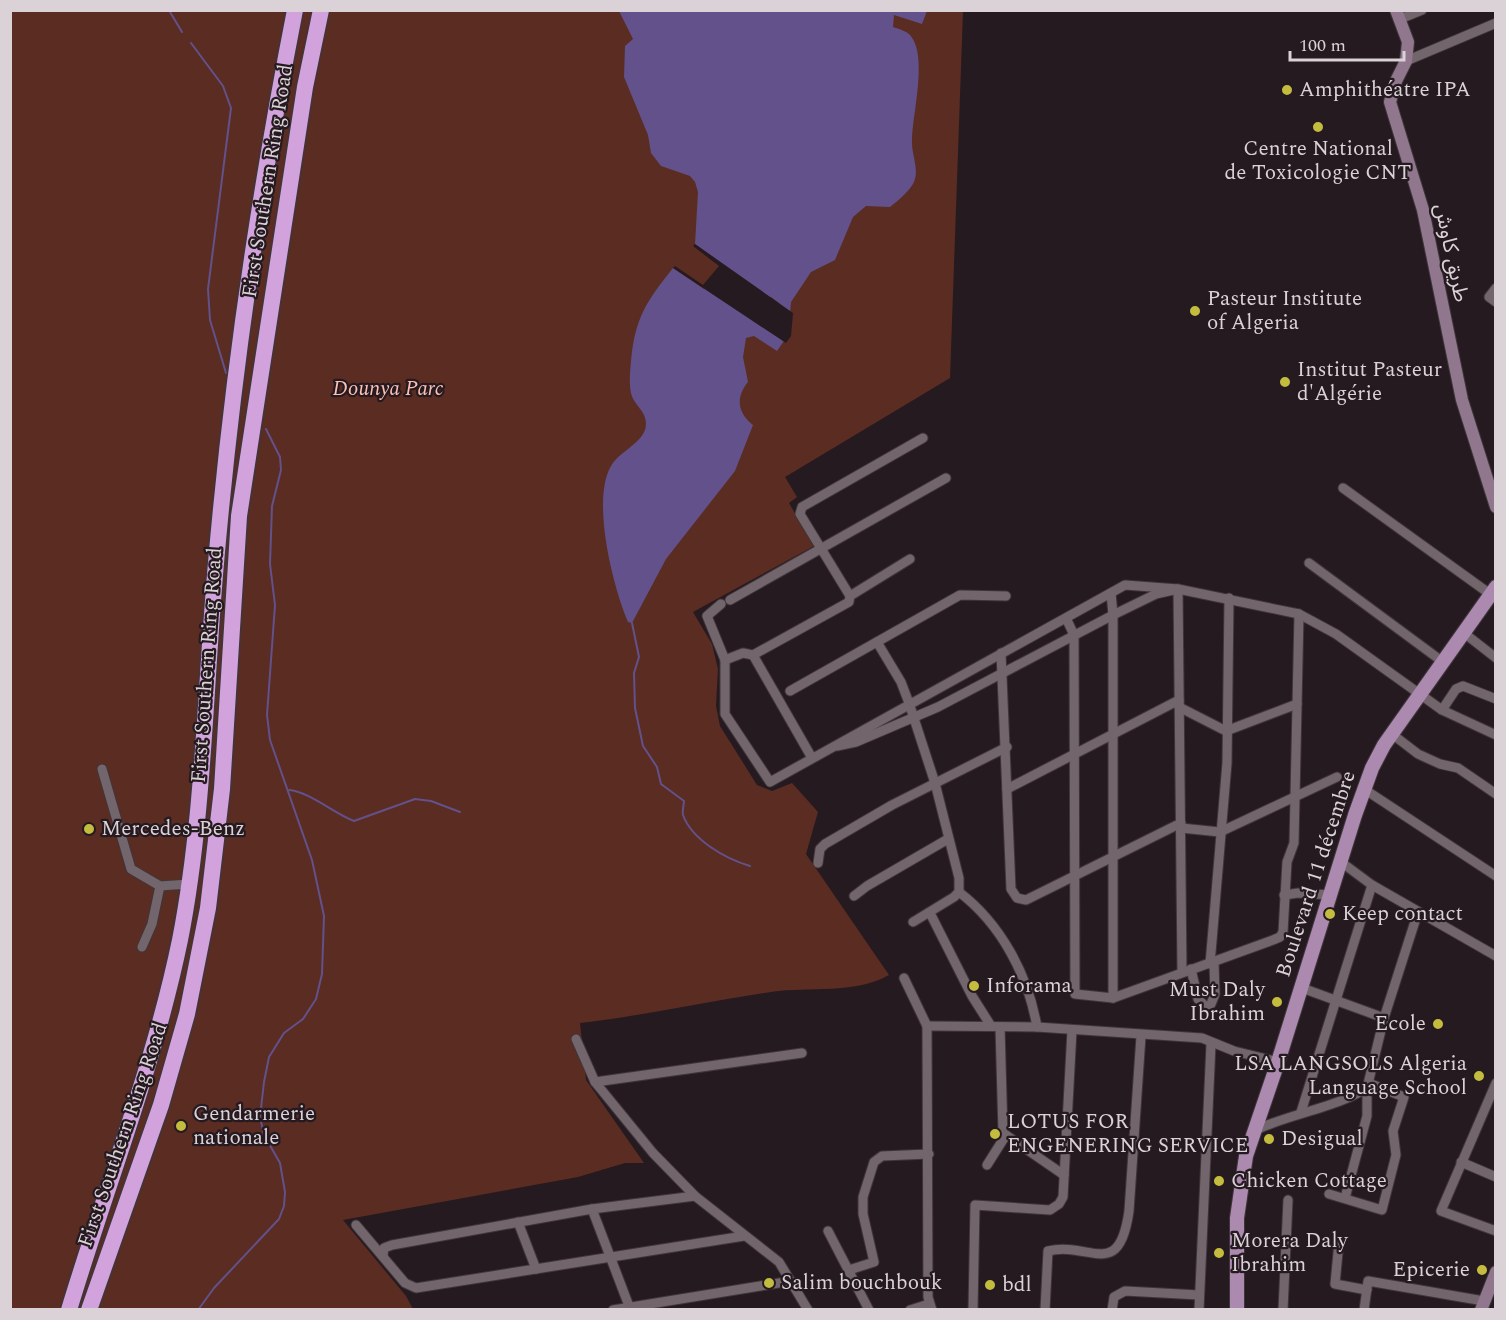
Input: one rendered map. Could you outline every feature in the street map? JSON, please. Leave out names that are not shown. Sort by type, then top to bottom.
[{"type":"highway","name":"First Southern Ring Road","points":[[69,1310],[152,1051],[180,939],[196,833],[216,559],[236,388],[254,249],[295,10]]},
{"type":"highway","name":"First Southern Ring Road","points":[[89,1310],[161,1105],[187,1014],[208,908],[222,789],[239,516],[305,87],[321,10]]},
{"type":"main road","name":"Boulevard 11 décembre","points":[[1237,1310],[1237,1218],[1246,1156],[1302,988],[1364,789],[1372,768],[1392,734],[1493,590]]},
{"type":"street","points":[[1398,15],[1422,10]]},
{"type":"street","name":"طريق كاوش","points":[[1398,15],[1408,42],[1406,61],[1396,81],[1390,102],[1423,210],[1462,400],[1496,507]]},
{"type":"street","points":[[1406,61],[1496,24]]},
{"type":"street","points":[[1496,288],[1489,297],[1496,302]]},
{"type":"street","points":[[725,660],[743,653],[753,655],[849,602],[850,596],[800,514],[802,507],[923,438]]},
{"type":"street","points":[[730,600],[946,478]]},
{"type":"street","points":[[1343,488],[1493,590]]},
{"type":"street","points":[[850,596],[910,559]]},
{"type":"street","points":[[1309,563],[1443,662]]},
{"type":"street","points":[[721,604],[707,616],[725,660],[725,714],[768,781],[773,782],[830,747],[1125,585],[1178,589],[1299,614],[1336,634],[1442,710],[1496,735]]},
{"type":"street","points":[[830,747],[856,742],[913,717],[1002,674],[1156,594],[1178,589]]},
{"type":"street","points":[[1178,589],[1181,826],[1187,970],[1198,999],[1206,1007],[1211,1004],[1215,994],[1212,963],[1220,832],[1227,763],[1229,598]]},
{"type":"street","points":[[1110,593],[1113,615],[1113,998]]},
{"type":"street","points":[[790,692],[960,595],[1006,596]]},
{"type":"street","points":[[1066,618],[1074,635],[1075,994],[1113,998],[1280,937],[1287,862],[1294,843],[1299,614]]},
{"type":"street","points":[[1464,633],[1496,658]]},
{"type":"street","points":[[877,642],[901,682],[909,703],[935,783],[959,878],[959,892]]},
{"type":"street","points":[[1001,653],[1013,894],[1017,898],[1026,900],[1112,856],[1181,826],[1220,832],[1336,777]]},
{"type":"street","points":[[753,655],[812,758]]},
{"type":"street","points":[[1442,710],[1456,689],[1463,686],[1496,699]]},
{"type":"street","points":[[1179,703],[1226,731]]},
{"type":"street","points":[[1008,789],[1112,734],[1179,703]]},
{"type":"street","points":[[1226,731],[1297,704]]},
{"type":"street","points":[[1392,734],[1418,754],[1440,764],[1458,768],[1496,794]]},
{"type":"street","points":[[818,863],[820,849],[825,844],[935,783],[1007,747]]},
{"type":"street","points":[[102,770],[130,869],[160,886],[189,884]]},
{"type":"street","points":[[1364,789],[1496,876]]},
{"type":"street","points":[[854,897],[867,886],[948,839]]},
{"type":"street","points":[[1341,862],[1372,885],[1496,956]]},
{"type":"street","points":[[1301,1112],[1372,885]]},
{"type":"street","points":[[142,947],[152,924],[160,886]]},
{"type":"street","points":[[914,922],[959,892]]},
{"type":"street","points":[[959,892],[979,908],[995,926],[1031,995],[1037,1027]]},
{"type":"street","points":[[1284,895],[1298,892],[1331,895]]},
{"type":"street","points":[[1345,1198],[1367,1116],[1367,1088],[1384,1018],[1418,912]]},
{"type":"street","points":[[930,913],[972,996],[995,1027],[1003,1133],[1064,1175]]},
{"type":"street","points":[[904,978],[927,1026],[930,1306],[910,1310]]},
{"type":"street","points":[[1302,988],[1384,1018]]},
{"type":"street","points":[[927,1026],[1037,1027],[1141,1036],[1202,1038],[1209,1040],[1211,1044],[1278,1062]]},
{"type":"street","points":[[973,1310],[975,1205],[1050,1210],[1059,1204],[1063,1197],[1072,1030]]},
{"type":"street","points":[[1045,1310],[1048,1251],[1106,1255],[1115,1250],[1123,1238],[1129,1211],[1141,1036]]},
{"type":"street","points":[[576,1039],[595,1082],[653,1153],[695,1196],[779,1262],[808,1310]]},
{"type":"street","points":[[1199,1310],[1211,1044]]},
{"type":"street","points":[[595,1082],[802,1053]]},
{"type":"street","points":[[1496,1083],[1441,1211],[1496,1231]]},
{"type":"street","points":[[1256,1130],[1367,1088],[1371,1084],[1404,1097],[1393,1131],[1395,1162],[1382,1210],[1329,1194]]},
{"type":"street","points":[[987,1165],[1006,1135]]},
{"type":"street","points":[[849,1270],[874,1262],[863,1214],[863,1197],[874,1162],[882,1156],[929,1154]]},
{"type":"street","points":[[1461,1162],[1496,1177]]},
{"type":"street","points":[[383,1255],[384,1248],[392,1245],[592,1209],[695,1196]]},
{"type":"street","points":[[1283,1310],[1288,1200]]},
{"type":"street","points":[[592,1209],[629,1306]]},
{"type":"street","points":[[518,1222],[536,1269]]},
{"type":"street","points":[[356,1225],[405,1283],[416,1288],[744,1236]]},
{"type":"street","points":[[828,1231],[870,1310]]},
{"type":"street","points":[[1338,1242],[1335,1284],[1367,1290]]},
{"type":"street","points":[[1364,1310],[1368,1281],[1483,1305],[1496,1272]]},
{"type":"street","points":[[613,1310],[792,1281]]},
{"type":"street","points":[[1112,1310],[1114,1297],[1125,1291],[1199,1295]]},
{"type":"green space","name":"Dounya Parc","points":[[10,11],[963,11],[950,378],[785,477],[797,497],[789,503],[814,546],[693,612],[712,644],[718,669],[716,706],[720,726],[757,785],[772,791],[792,783],[818,812],[806,854],[889,975],[846,988],[786,990],[580,1023],[586,1080],[644,1163],[625,1163],[578,1177],[343,1220],[406,1296],[413,1309],[11,1309]]},
{"type":"shaded area","points":[[619,11],[927,11],[922,24],[894,15],[893,27],[910,35],[918,57],[918,88],[912,132],[916,169],[913,184],[890,207],[866,206],[853,217],[835,260],[811,272],[791,302],[788,335],[777,351],[754,336],[746,338],[743,357],[748,382],[741,394],[740,405],[744,415],[753,425],[735,471],[666,559],[632,623],[628,622],[616,588],[606,544],[603,500],[605,481],[611,466],[645,430],[644,414],[630,389],[635,333],[643,311],[673,268],[704,289],[724,265],[695,244],[698,192],[695,182],[690,176],[661,166],[651,153],[648,135],[624,77],[625,46],[633,39]],"holes":[[[771,297],[780,304],[776,330],[770,332],[753,321]]]},
{"type":"pier","points":[[695,244],[793,313],[791,336],[786,343],[673,268],[675,266],[703,285],[719,266],[693,246]]},
{"type":"waterway","points":[[170,12],[182,32]]},
{"type":"waterway","points":[[191,43],[223,86],[231,108],[208,289],[210,320],[226,373]]},
{"type":"waterway","points":[[198,1310],[214,1288],[279,1219],[284,1206],[285,1192],[280,1163],[264,1135],[260,1117],[264,1082],[269,1057],[284,1033],[303,1019],[316,999],[322,974],[324,916],[312,860],[270,740],[267,715],[275,605],[270,564],[272,506],[281,470],[280,457],[266,429]]},
{"type":"waterway","points":[[632,623],[639,657],[634,673],[635,708],[643,746],[657,767],[661,784],[684,801],[683,815],[694,833],[731,859],[750,866]]},
{"type":"waterway","points":[[289,790],[313,798],[354,821],[415,799],[431,801],[460,812]]},
{"type":"place","name":"Amphithéatre IPA","points":[[1287,90]]},
{"type":"place","name":"Centre National de Toxicologie CNT","points":[[1318,127]]},
{"type":"place","name":"Pasteur Institute of Algeria","points":[[1195,311]]},
{"type":"place","name":"Institut Pasteur d'Algérie","points":[[1285,382]]},
{"type":"place","name":"Mercedes-Benz","points":[[89,829]]},
{"type":"place","name":"Keep contact","points":[[1330,914]]},
{"type":"place","name":"Inforama","points":[[974,986]]},
{"type":"place","name":"Must Daly Ibrahim","points":[[1277,1002]]},
{"type":"place","name":"Ecole","points":[[1438,1024]]},
{"type":"place","name":"LSA LANGSOLS Algeria Language School","points":[[1479,1076]]},
{"type":"place","name":"Gendarmerie nationale","points":[[181,1126]]},
{"type":"place","name":"LOTUS FOR ENGENERING SERVICE","points":[[995,1134]]},
{"type":"place","name":"Desigual","points":[[1269,1139]]},
{"type":"place","name":"Chicken Cottage","points":[[1219,1181]]},
{"type":"place","name":"Morera Daly Ibrahim","points":[[1219,1253]]},
{"type":"place","name":"Epicerie","points":[[1482,1270]]},
{"type":"place","name":"Salim bouchbouk","points":[[769,1283]]},
{"type":"place","name":"bdl","points":[[990,1285]]}]
